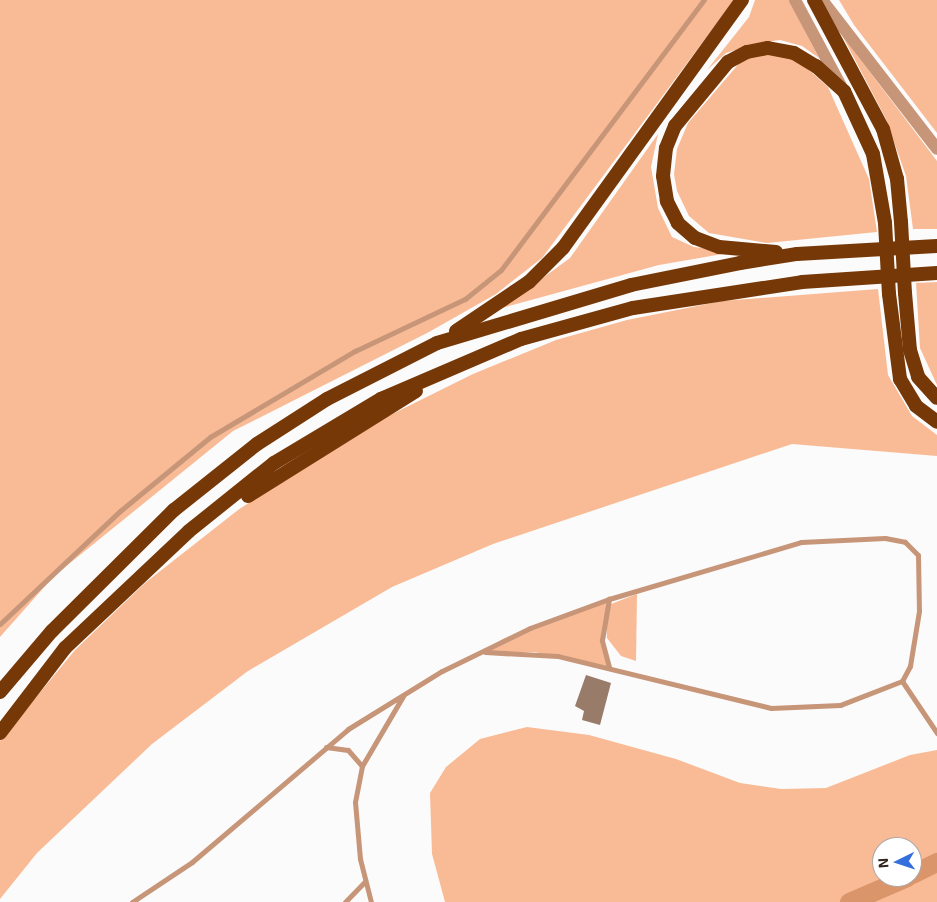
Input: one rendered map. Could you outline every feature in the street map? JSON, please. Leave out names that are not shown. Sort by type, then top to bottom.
[{"type":"highway","points":[[0,692],[52,631],[181,504],[257,444],[328,399],[437,343],[529,282],[562,248],[742,0]]},
{"type":"highway","points":[[814,0],[883,129],[897,179],[910,350],[918,377],[937,398]]},
{"type":"highway","points":[[797,254],[719,247],[695,238],[678,223],[668,201],[666,148],[675,126],[709,82],[728,62],[747,52],[768,48],[794,53],[816,66],[844,91],[873,154],[885,224],[889,294],[900,379],[916,406],[937,422]]},
{"type":"highway","points":[[437,343],[631,285],[797,254],[937,246]]},
{"type":"highway","points":[[0,733],[65,648],[148,569],[272,478],[472,358],[521,339],[633,308],[802,282],[937,273]]},
{"type":"street","points":[[795,0],[844,91]]},
{"type":"street","points":[[822,0],[937,149]]},
{"type":"lane","points":[[0,624],[120,511],[210,437],[355,351],[465,299],[501,270],[704,0]]},
{"type":"lane","points":[[132,902],[192,862],[326,747],[405,694],[549,619],[609,599],[802,542],[858,536],[905,542],[918,554],[919,577],[914,644],[902,681]]},
{"type":"lane","points":[[609,599],[602,640],[609,667]]},
{"type":"lane","points":[[485,652],[535,652],[609,667],[771,708],[840,705],[902,681]]},
{"type":"lane","points":[[902,681],[937,733]]},
{"type":"lane","points":[[371,902],[365,882],[355,828],[362,766],[405,694]]},
{"type":"lane","points":[[326,747],[348,750],[362,766]]},
{"type":"lane","points":[[345,902],[365,882]]},
{"type":"shaded area","points":[[0,0],[734,0],[542,258],[496,294],[429,332],[233,431],[54,576],[0,637]]},
{"type":"shaded area","points":[[755,0],[789,0],[819,58],[802,46],[780,40],[758,43],[726,53],[707,70],[749,17]]},
{"type":"shaded area","points":[[839,0],[937,0],[937,133],[854,25]]},
{"type":"shaded area","points":[[842,35],[937,161],[937,229],[913,229],[906,176],[886,119]]},
{"type":"shaded area","points":[[774,52],[800,62],[828,87],[869,179],[877,232],[767,243],[709,233],[689,216],[677,191],[674,174],[677,149],[688,123],[742,60]]},
{"type":"shaded area","points":[[658,134],[651,167],[658,208],[672,237],[694,247],[734,252],[659,265],[502,308],[570,258]]},
{"type":"shaded area","points":[[937,282],[937,385],[920,348],[916,283]]},
{"type":"shaded area","points":[[878,289],[888,375],[912,416],[937,435],[937,456],[792,444],[493,544],[392,587],[248,671],[152,744],[37,853],[0,899],[0,741],[75,650],[145,583],[238,510],[352,434],[473,374],[556,340],[627,320],[722,301]]},
{"type":"shaded area","points":[[637,594],[636,661],[621,656],[607,638],[606,619],[611,604]]},
{"type":"shaded area","points":[[609,599],[602,640],[609,667],[535,652],[485,652],[503,639]]},
{"type":"shaded area","points":[[527,727],[589,735],[676,759],[740,783],[781,789],[826,788],[910,755],[937,750],[937,902],[445,902],[432,854],[430,793],[446,767],[480,739]]},
{"type":"building","points":[[586,675],[611,683],[600,725],[582,720],[584,711],[575,706]]},
{"type":"waterway","points":[[922,869],[937,862]]},
{"type":"waterway","points":[[849,902],[884,887]]}]
